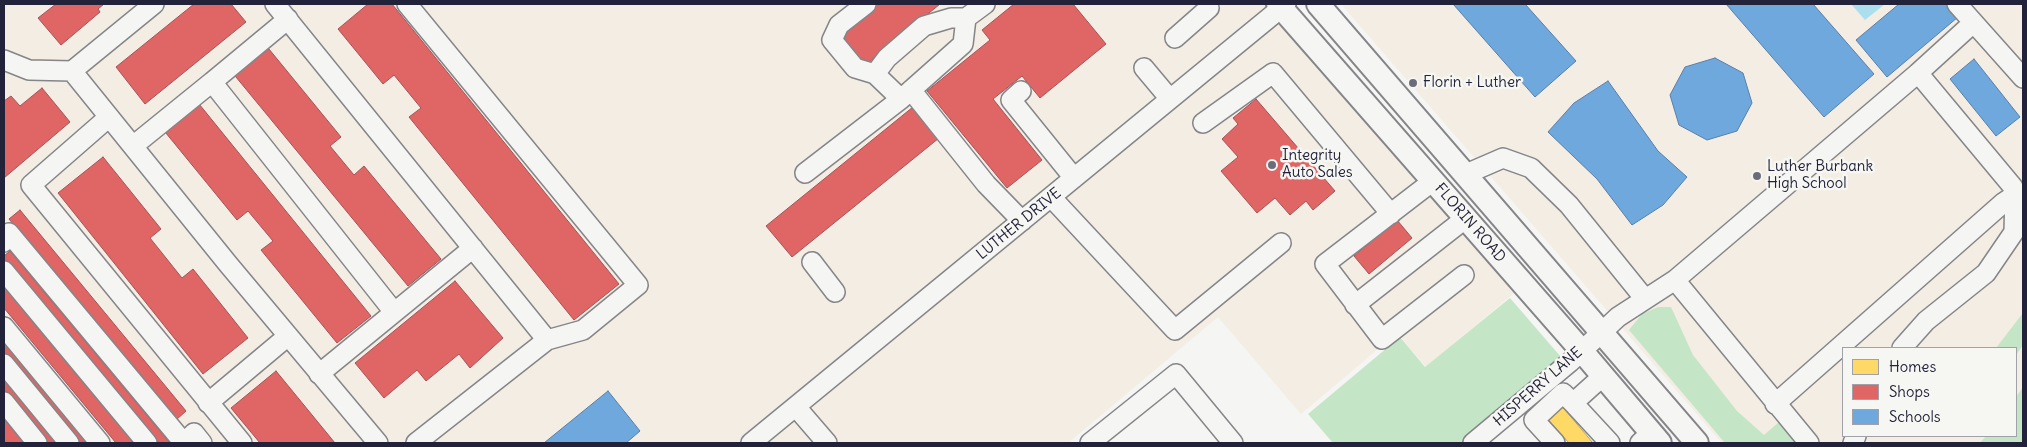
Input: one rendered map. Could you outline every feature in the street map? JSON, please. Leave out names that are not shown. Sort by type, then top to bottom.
[{"type":"main road","name":"FLORIN ROAD","points":[[1318,4],[1697,443]]},
{"type":"main road","name":"FLORIN ROAD","points":[[1282,5],[1603,376],[1650,440]]},
{"type":"street","points":[[4,60],[29,70],[72,71],[154,4]]},
{"type":"street","points":[[275,4],[547,340]]},
{"type":"street","points":[[407,4],[638,285],[583,330],[547,340],[425,441]]},
{"type":"street","points":[[866,4],[839,25],[832,40],[855,68],[876,74],[906,94],[986,184],[1022,221]]},
{"type":"street","points":[[876,74],[887,58],[924,26],[951,18],[966,18],[985,4]]},
{"type":"street","points":[[1957,4],[2023,78]]},
{"type":"street","name":"LUTHER DRIVE","points":[[751,443],[1282,5]]},
{"type":"street","points":[[1175,38],[1209,8]]},
{"type":"street","points":[[805,173],[906,94],[963,44],[966,18]]},
{"type":"street","points":[[133,146],[288,19]]},
{"type":"street","name":"HISPERRY LANE","points":[[1473,443],[1570,362],[1618,317],[1675,280],[1973,23]]},
{"type":"street","points":[[1144,68],[1170,99]]},
{"type":"street","points":[[72,71],[318,374],[378,443]]},
{"type":"street","points":[[1903,347],[1926,322],[1986,273],[2014,232],[2015,195],[2013,187],[1918,72]]},
{"type":"street","points":[[1203,123],[1273,73],[1391,214]]},
{"type":"street","points":[[212,82],[394,312]]},
{"type":"street","points":[[1021,91],[1011,100],[1074,178]]},
{"type":"street","points":[[109,117],[31,185],[242,443]]},
{"type":"street","points":[[1466,174],[1503,158],[1531,168],[1569,205],[1645,299]]},
{"type":"street","points":[[1433,181],[1325,264],[1382,339],[1464,275]]},
{"type":"street","points":[[1775,404],[2002,203],[2015,195]]},
{"type":"street","points":[[1051,197],[1174,330],[1282,243]]},
{"type":"street","points":[[1355,305],[1466,218]]},
{"type":"street","points":[[4,242],[9,233],[183,443],[194,433],[202,443]]},
{"type":"street","points":[[318,374],[473,248]]},
{"type":"street","points":[[812,262],[835,292]]},
{"type":"street","points":[[4,271],[147,443]]},
{"type":"street","points":[[1675,280],[1808,443]]},
{"type":"street","points":[[4,327],[100,443]]},
{"type":"street","points":[[208,403],[288,336]]},
{"type":"street","points":[[4,364],[69,443]]},
{"type":"street","points":[[1090,443],[1176,374],[1233,443]]},
{"type":"street","points":[[1573,403],[1603,376]]},
{"type":"street","points":[[1555,443],[1534,420],[1563,394],[1610,443]]},
{"type":"street","points":[[4,402],[37,443]]},
{"type":"street","points":[[796,407],[827,443]]},
{"type":"shaded area","points":[[4,4],[1295,4],[1532,278],[1426,367],[1397,333],[1301,414],[1218,317],[1068,443],[4,443]]},
{"type":"shaded area","name":"Luther Burbank High School","points":[[1341,4],[2023,4],[2023,443],[1722,443]]},
{"type":"green space","points":[[1510,298],[1561,357],[1552,373],[1463,443],[1333,443],[1308,414],[1400,337],[1425,367]]},
{"type":"green space","points":[[1658,307],[1671,307],[1693,355],[1737,411],[1764,435],[1779,422],[1798,443],[1725,443],[1629,330],[1642,314]]},
{"type":"green space","points":[[2023,313],[2023,345],[2017,354],[2017,347],[1997,347]]},
{"type":"green space","points":[[2023,387],[2023,443],[1980,443],[1985,437],[2017,437],[2017,396]]},
{"type":"water","points":[[1851,4],[1885,4],[1865,20]]},
{"type":"building: Homes","points":[[1560,404],[1593,443],[1569,443],[1546,417]]},
{"type":"building: Shops","points":[[56,4],[104,4],[98,9],[100,12],[61,45],[38,18]]},
{"type":"building: Shops","points":[[194,4],[231,4],[246,22],[145,104],[116,67]]},
{"type":"building: Shops","points":[[368,4],[392,4],[619,284],[574,320],[409,117],[421,108],[394,75],[383,84],[338,29]]},
{"type":"building: Shops","points":[[876,4],[940,4],[863,67],[837,35]]},
{"type":"building: Shops","points":[[1014,4],[1073,4],[1106,44],[1040,98],[1022,76],[993,99],[1042,160],[1007,188],[927,91],[990,40],[982,30]]},
{"type":"building: Shops","points":[[264,43],[341,137],[330,146],[354,175],[364,166],[441,259],[408,286],[231,71]]},
{"type":"building: Shops","points":[[42,88],[70,122],[4,178],[4,101],[11,96],[20,106]]},
{"type":"building: Shops","points":[[195,99],[371,316],[337,343],[261,250],[273,241],[248,211],[237,220],[161,127]]},
{"type":"building: Shops","points":[[1256,99],[1335,191],[1313,210],[1306,201],[1290,215],[1275,198],[1257,213],[1221,171],[1238,157],[1222,139],[1238,124],[1233,118]]},
{"type":"building: Shops","points":[[913,107],[939,138],[792,257],[766,226]]},
{"type":"building: Shops","points":[[103,157],[161,229],[150,238],[182,278],[193,269],[248,338],[203,374],[58,193]]},
{"type":"building: Shops","points":[[20,210],[186,411],[176,420],[9,219]]},
{"type":"building: Shops","points":[[1397,220],[1412,238],[1369,274],[1354,256]]},
{"type":"building: Shops","points":[[10,251],[170,443],[153,443],[4,264],[4,256]]},
{"type":"building: Shops","points":[[4,275],[142,443],[116,443],[4,308]]},
{"type":"building: Shops","points":[[455,281],[503,338],[470,368],[459,354],[426,381],[417,370],[384,398],[355,363]]},
{"type":"building: Shops","points":[[4,337],[92,443],[75,443],[4,357]]},
{"type":"building: Shops","points":[[4,369],[65,443],[48,443],[4,390]]},
{"type":"building: Shops","points":[[276,371],[335,443],[260,443],[231,408]]},
{"type":"building: Shops","points":[[4,419],[24,443],[4,443]]},
{"type":"building: Schools","points":[[1453,4],[1525,4],[1576,61],[1535,97]]},
{"type":"building: Schools","points":[[1726,4],[1813,4],[1874,74],[1824,117]]},
{"type":"building: Schools","points":[[1899,4],[1947,4],[1958,17],[1887,77],[1856,40]]},
{"type":"building: Schools","points":[[1715,58],[1743,73],[1752,103],[1737,131],[1707,140],[1679,125],[1670,95],[1685,67]]},
{"type":"building: Schools","points":[[1974,59],[2020,117],[1996,136],[1950,79]]},
{"type":"building: Schools","points":[[1608,81],[1658,151],[1687,177],[1663,205],[1632,225],[1597,179],[1548,132],[1574,103]]},
{"type":"building: Schools","points":[[608,391],[640,431],[626,443],[544,443]]},
{"type":"place","name":"Florin + Luther","points":[[1413,83]]},
{"type":"place","name":"Integrity Auto Sales","points":[[1272,165]]},
{"type":"place","name":"Luther Burbank High School","points":[[1757,176]]}]
